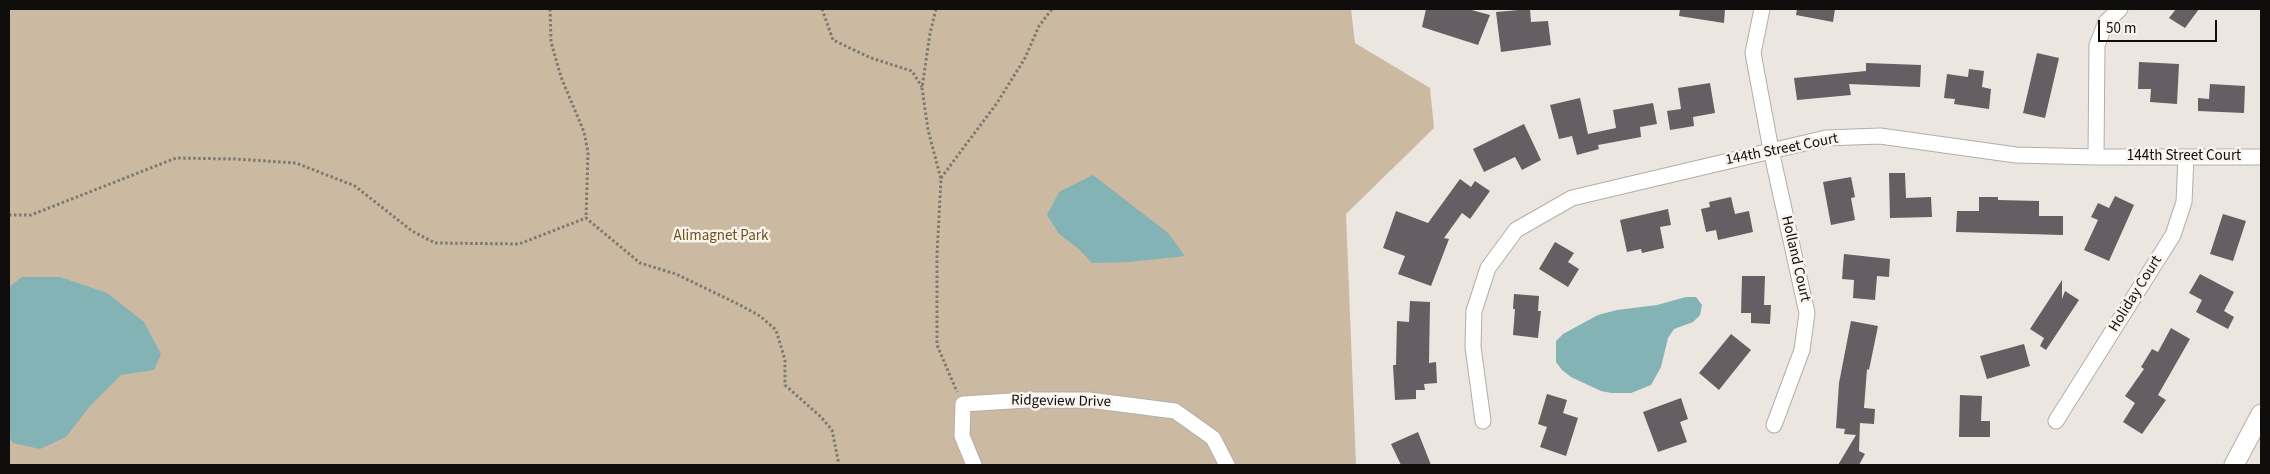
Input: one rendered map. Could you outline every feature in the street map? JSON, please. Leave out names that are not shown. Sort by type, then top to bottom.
[{"type":"street","name":"Holland Court","points":[[1762,9],[1753,53],[1770,150],[1807,313],[1802,350],[1774,424]]},
{"type":"street","points":[[2096,157],[2097,45],[2106,22],[2120,9]]},
{"type":"street","name":"144th Street Court","points":[[1483,421],[1472,347],[1474,311],[1488,268],[1516,230],[1572,198],[1826,138],[1880,136],[2016,155],[2261,157]]},
{"type":"street","name":"Holiday Court","points":[[2056,421],[2173,235],[2184,202],[2186,157]]},
{"type":"street","name":"Ridgeview Drive","points":[[963,404],[1027,400],[1089,400],[1174,411],[1213,438],[1227,465]]},
{"type":"street","points":[[963,404],[962,436],[974,465]]},
{"type":"street","points":[[2234,465],[2261,414]]},
{"type":"path","points":[[550,9],[551,42],[561,77],[584,132],[588,152],[586,218]]},
{"type":"path","points":[[822,9],[833,40],[872,58],[912,71],[922,88]]},
{"type":"path","points":[[936,9],[930,34],[922,88],[928,130],[941,179],[937,255],[938,345],[963,404]]},
{"type":"path","points":[[941,179],[997,103],[1025,58],[1039,26],[1052,9]]},
{"type":"path","points":[[9,215],[31,215],[102,189],[176,158],[296,163],[355,186],[412,231],[435,243],[519,244],[586,218]]},
{"type":"path","points":[[586,218],[640,263],[676,274],[740,305],[760,316],[776,330],[785,360],[785,385],[821,417],[832,430],[839,465]]},
{"type":"green space","name":"Alimagnet Park","points":[[9,9],[1351,9],[1355,43],[1430,88],[1434,128],[1346,214],[1356,465],[9,465]]},
{"type":"water","points":[[1093,175],[1168,233],[1185,256],[1130,262],[1092,263],[1079,249],[1059,234],[1047,215],[1059,192]]},
{"type":"water","points":[[22,277],[60,277],[107,293],[144,322],[161,354],[154,370],[121,375],[90,406],[66,437],[40,449],[13,443],[9,437],[9,287]]},
{"type":"water","points":[[1686,297],[1696,297],[1702,305],[1700,315],[1693,322],[1674,329],[1668,338],[1661,367],[1651,385],[1631,393],[1601,391],[1571,377],[1556,362],[1556,341],[1563,334],[1598,315],[1617,310],[1657,305]]},
{"type":"building","points":[[1426,9],[1468,9],[1490,15],[1478,45],[1422,27]]},
{"type":"building","points":[[1530,9],[1531,22],[1548,21],[1551,45],[1501,52],[1496,12]]},
{"type":"building","points":[[1680,9],[1725,9],[1724,23],[1679,16]]},
{"type":"building","points":[[1797,9],[1835,9],[1833,22],[1796,15]]},
{"type":"building","points":[[2176,9],[2199,9],[2185,28],[2169,18]]},
{"type":"building","points":[[2037,53],[2059,58],[2045,118],[2023,113]]},
{"type":"building","points":[[2139,62],[2179,64],[2177,104],[2150,102],[2151,89],[2138,89]]},
{"type":"building","points":[[1866,63],[1921,65],[1920,87],[1849,84],[1851,95],[1797,100],[1794,78],[1866,71]]},
{"type":"building","points":[[1969,69],[1984,71],[1982,87],[1991,89],[1989,109],[1954,104],[1955,99],[1944,98],[1947,74],[1968,77]]},
{"type":"building","points":[[1710,83],[1715,113],[1693,117],[1694,126],[1670,130],[1667,111],[1681,109],[1678,88]]},
{"type":"building","points":[[2210,84],[2245,86],[2244,113],[2198,111],[2198,98],[2209,99]]},
{"type":"building","points":[[1580,98],[1588,134],[1616,128],[1613,110],[1653,103],[1657,124],[1640,127],[1641,137],[1598,145],[1599,149],[1577,155],[1572,136],[1559,139],[1550,105]]},
{"type":"building","points":[[1524,124],[1541,160],[1522,170],[1515,157],[1484,172],[1473,149]]},
{"type":"building","points":[[1889,173],[1905,173],[1906,198],[1931,197],[1932,217],[1890,218]]},
{"type":"building","points":[[1851,177],[1855,197],[1851,198],[1855,220],[1831,225],[1823,182]]},
{"type":"building","points":[[1460,179],[1471,187],[1475,181],[1490,191],[1470,219],[1462,213],[1444,238],[1449,239],[1431,286],[1398,274],[1405,256],[1383,248],[1396,211],[1428,223]]},
{"type":"building","points":[[2115,196],[2134,205],[2109,261],[2084,250],[2098,220],[2091,217],[2098,203],[2109,208]]},
{"type":"building","points":[[1731,197],[1735,214],[1749,211],[1753,232],[1718,240],[1716,230],[1706,232],[1701,209],[1710,207],[1709,202]]},
{"type":"building","points":[[1979,197],[1998,197],[1998,200],[2039,201],[2039,216],[2063,216],[2063,235],[1956,232],[1957,211],[1979,211]]},
{"type":"building","points":[[1668,209],[1671,225],[1660,227],[1664,248],[1642,253],[1641,249],[1627,252],[1620,220]]},
{"type":"building","points":[[2223,214],[2246,221],[2233,261],[2210,254]]},
{"type":"building","points":[[1555,242],[1574,253],[1568,262],[1579,269],[1568,287],[1539,269]]},
{"type":"building","points":[[1844,254],[1890,259],[1889,277],[1877,276],[1875,300],[1853,298],[1854,280],[1842,279]]},
{"type":"building","points":[[2200,274],[2234,292],[2224,311],[2234,317],[2228,329],[2196,312],[2202,300],[2189,293]]},
{"type":"building","points":[[1742,276],[1765,276],[1764,305],[1771,305],[1770,324],[1751,323],[1751,313],[1741,313]]},
{"type":"building","points":[[2062,280],[2062,299],[2065,291],[2079,300],[2046,350],[2040,346],[2044,338],[2030,329]]},
{"type":"building","points":[[1514,294],[1539,296],[1538,311],[1541,311],[1538,338],[1513,335]]},
{"type":"building","points":[[1410,301],[1430,302],[1429,363],[1436,362],[1437,383],[1424,384],[1425,390],[1416,390],[1416,399],[1395,400],[1393,365],[1396,365],[1397,321],[1409,322]]},
{"type":"building","points":[[1851,321],[1878,326],[1869,370],[1867,369],[1864,408],[1875,409],[1874,424],[1860,423],[1859,451],[1865,454],[1859,465],[1838,465],[1856,435],[1844,434],[1845,429],[1836,428],[1839,383]]},
{"type":"building","points":[[2171,328],[2190,339],[2158,395],[2166,400],[2142,434],[2123,422],[2135,403],[2125,396],[2144,369],[2141,367],[2152,349],[2158,352]]},
{"type":"building","points":[[1731,334],[1751,350],[1719,390],[1699,373]]},
{"type":"building","points":[[2024,344],[2030,366],[1987,379],[1980,356]]},
{"type":"building","points":[[1547,394],[1567,400],[1563,413],[1578,418],[1566,456],[1540,447],[1547,427],[1538,424]]},
{"type":"building","points":[[1960,395],[1982,396],[1981,421],[1990,421],[1990,437],[1959,437]]},
{"type":"building","points":[[1681,398],[1688,419],[1680,422],[1687,442],[1658,452],[1643,412]]},
{"type":"building","points":[[1418,432],[1431,465],[1401,465],[1391,444]]}]
